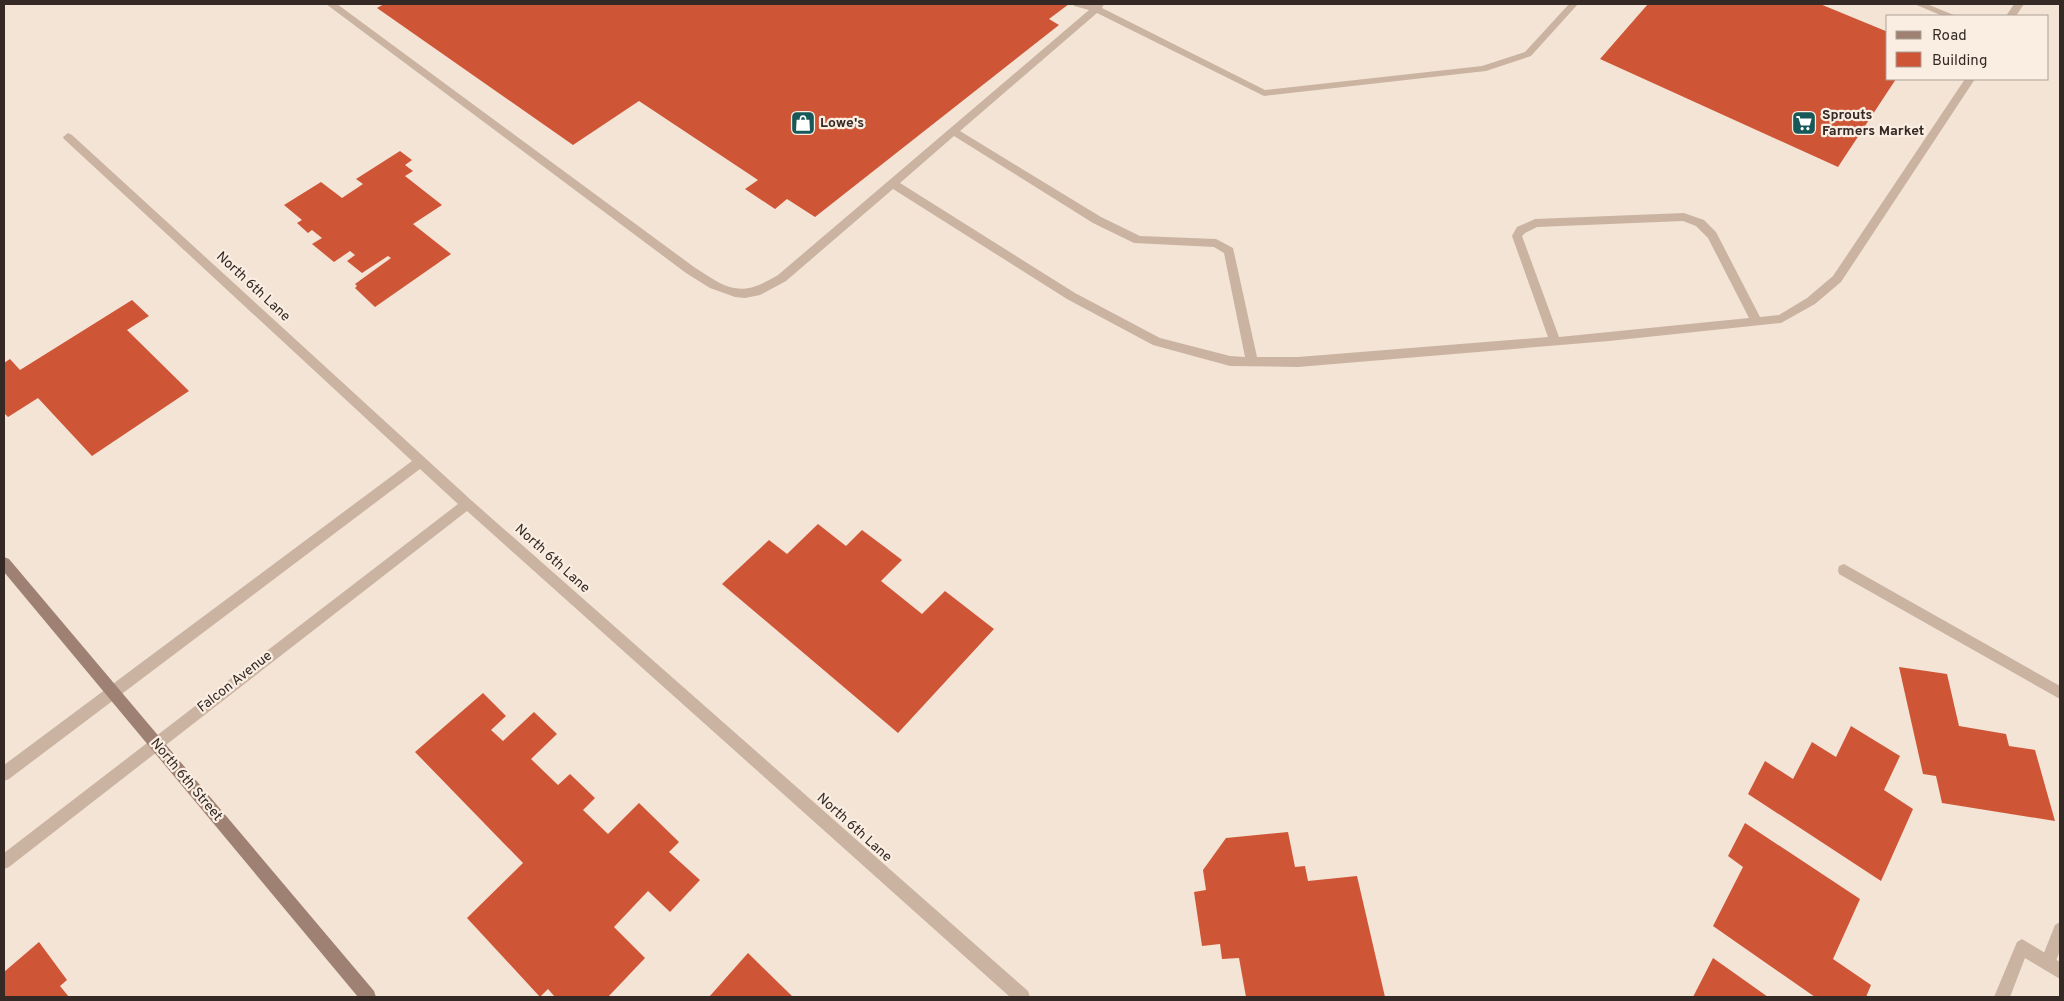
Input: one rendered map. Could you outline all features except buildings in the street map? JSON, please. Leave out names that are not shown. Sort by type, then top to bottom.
[{"type":"street","points":[[331,4],[690,270],[721,290],[738,295],[764,290],[782,278],[1098,6]]},
{"type":"street","points":[[1077,4],[1098,6],[1264,93],[1483,69],[1528,54],[1574,4]]},
{"type":"street","points":[[1919,4],[1948,15]]},
{"type":"street","points":[[2012,15],[2019,4]]},
{"type":"street","points":[[892,183],[1071,296],[1157,342],[1230,361],[1298,362],[1555,341],[1781,319],[1811,300],[1837,279],[1969,80]]},
{"type":"street","points":[[953,131],[1097,220],[1138,240],[1216,243],[1229,251],[1252,362]]},
{"type":"street","name":"North 6th Lane","points":[[68,137],[467,504],[1022,997]]},
{"type":"street","points":[[1555,341],[1517,236],[1520,230],[1535,223],[1684,217],[1700,223],[1712,236],[1756,321]]},
{"type":"street","points":[[4,774],[420,461]]},
{"type":"street","name":"Falcon Avenue","points":[[4,862],[467,504]]},
{"type":"street","name":"North 6th Street","points":[[4,563],[368,997]]},
{"type":"street","points":[[1844,570],[2060,693]]},
{"type":"street","points":[[2002,997],[2022,947],[2054,967],[2060,930]]},
{"type":"place","name":"Lowe's","points":[[803,123]]},
{"type":"place","name":"Sprouts Farmers Market","points":[[1804,123]]}]
